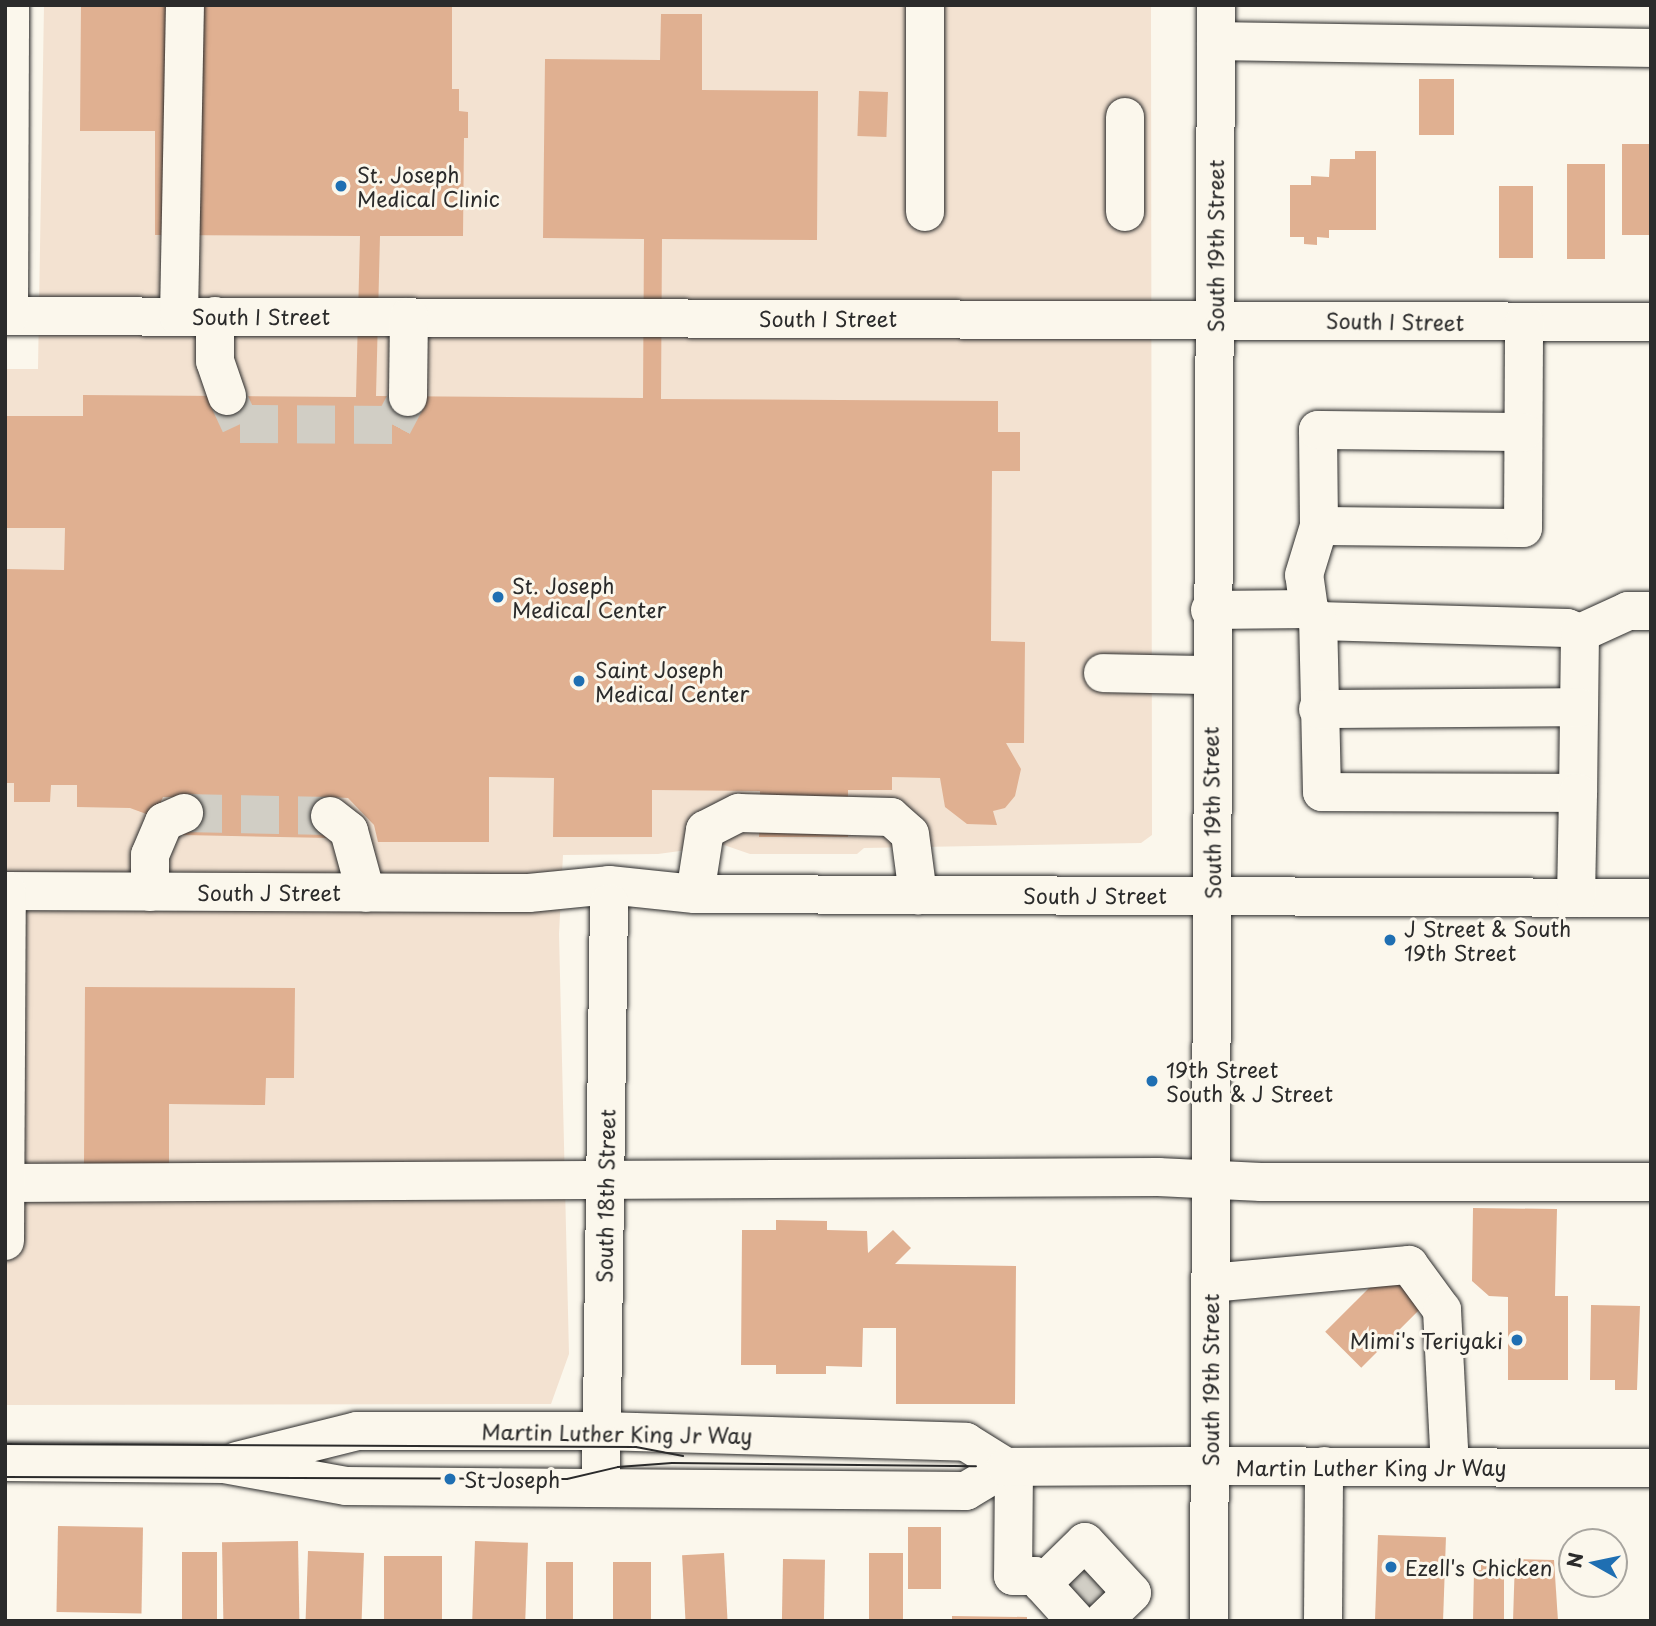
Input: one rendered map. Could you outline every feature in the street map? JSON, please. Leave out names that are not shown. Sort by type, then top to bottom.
[{"type":"street","points":[[185,5],[197,316],[227,396]]},
{"type":"street","points":[[925,5],[925,212]]},
{"type":"street","points":[[1216,23],[1651,48]]},
{"type":"street","name":"South 19th Street","points":[[1209,1621],[1212,896],[1210,610],[1216,23]]},
{"type":"street","points":[[7,316],[8,26]]},
{"type":"street","points":[[1125,117],[1125,212]]},
{"type":"street","name":"South I Street","points":[[7,316],[1651,322]]},
{"type":"street","points":[[408,397],[410,317]]},
{"type":"street","points":[[1320,526],[1524,528],[1524,322]]},
{"type":"street","points":[[1523,432],[1318,430],[1320,526],[1304,575],[1313,615],[1322,792],[1578,793]]},
{"type":"street","points":[[1210,610],[1567,628],[1580,634]]},
{"type":"street","points":[[1580,634],[1628,611],[1651,611]]},
{"type":"street","points":[[1576,898],[1580,634]]},
{"type":"street","points":[[1103,673],[1210,675]]},
{"type":"street","points":[[1318,709],[1579,708]]},
{"type":"street","points":[[150,892],[150,855],[164,822],[184,813]]},
{"type":"street","points":[[680,894],[705,830],[739,813],[891,817],[910,834],[918,895]]},
{"type":"street","points":[[331,816],[349,831],[366,893]]},
{"type":"street","points":[[533,892],[609,885],[680,894]]},
{"type":"street","points":[[5,1241],[6,891]]},
{"type":"street","name":"South J Street","points":[[6,891],[533,892]]},
{"type":"street","points":[[533,892],[571,902],[609,903],[680,894]]},
{"type":"street","name":"South J Street","points":[[680,894],[1651,898]]},
{"type":"street","name":"South 18th Street","points":[[601,1488],[609,903]]},
{"type":"street","points":[[6,1183],[1651,1182]]},
{"type":"street","points":[[1210,1283],[1409,1265],[1442,1310],[1450,1467]]},
{"type":"street","name":"Martin Luther King Jr Way","points":[[224,1464],[357,1431],[602,1431],[966,1442],[1010,1467]]},
{"type":"street","name":"Martin Luther King Jr Way","points":[[5,1462],[224,1464],[346,1486],[966,1491],[1010,1467],[1651,1468]]},
{"type":"street","points":[[1323,1621],[1324,1466]]},
{"type":"street","points":[[1010,1467],[1013,1576],[1035,1576],[1072,1606]]},
{"type":"street","points":[[1085,1542],[1132,1593],[1072,1606],[1085,1542]]},
{"type":"shaded area","name":"Saint Joseph Medical Center","points":[[44,5],[1151,5],[1152,835],[1141,843],[864,848],[857,854],[750,854],[724,845],[658,854],[563,855],[559,934],[569,1354],[551,1404],[5,1405],[5,369],[38,369]]},
{"type":"building","name":"St. Joseph Medical Center","points":[[81,5],[452,5],[452,89],[459,89],[459,111],[468,112],[468,138],[464,138],[463,236],[380,236],[376,396],[643,398],[644,239],[543,238],[545,59],[660,60],[661,14],[702,14],[702,90],[818,91],[817,240],[662,239],[661,399],[998,401],[998,432],[1020,432],[1020,471],[992,471],[991,641],[1025,642],[1024,743],[1006,743],[1021,769],[1015,796],[1005,808],[993,811],[997,825],[967,824],[945,807],[940,778],[892,777],[892,790],[848,790],[848,837],[759,837],[760,791],[652,790],[652,837],[553,837],[554,778],[489,777],[489,842],[378,842],[374,825],[348,798],[331,797],[331,838],[183,835],[184,797],[163,797],[157,810],[149,815],[130,808],[77,807],[77,785],[51,785],[50,802],[14,802],[14,783],[5,783],[5,569],[64,570],[65,528],[5,528],[5,416],[83,416],[83,395],[356,397],[360,236],[155,235],[155,131],[80,131]]},
{"type":"building","points":[[1419,79],[1454,79],[1454,135],[1419,135]]},
{"type":"building","points":[[859,91],[888,92],[886,137],[857,136]]},
{"type":"building","points":[[1622,144],[1651,144],[1651,235],[1622,235]]},
{"type":"building","points":[[1355,151],[1376,151],[1376,230],[1329,230],[1329,238],[1317,237],[1317,245],[1304,244],[1304,237],[1290,237],[1290,185],[1311,185],[1311,176],[1329,177],[1330,159],[1355,159]]},
{"type":"building","points":[[1567,164],[1605,164],[1605,259],[1567,259]]},
{"type":"building","points":[[1499,186],[1533,186],[1533,258],[1499,258]]},
{"type":"building","points":[[85,987],[295,988],[294,1078],[266,1078],[265,1105],[169,1104],[169,1164],[84,1164]]},
{"type":"building","points":[[1473,1208],[1557,1209],[1555,1296],[1568,1296],[1568,1380],[1508,1380],[1508,1297],[1489,1296],[1472,1281]]},
{"type":"building","points":[[776,1220],[827,1221],[827,1230],[867,1231],[868,1253],[893,1230],[911,1248],[895,1264],[1016,1266],[1015,1404],[896,1404],[896,1328],[863,1328],[862,1367],[826,1366],[826,1374],[776,1374],[776,1365],[741,1365],[742,1230],[776,1230]]},
{"type":"building","points":[[1386,1271],[1422,1307],[1361,1368],[1325,1332]]},
{"type":"building","points":[[1591,1305],[1640,1306],[1637,1390],[1615,1390],[1615,1380],[1590,1380]]},
{"type":"building","points":[[58,1526],[143,1527],[141,1613],[56,1612]]},
{"type":"building","points":[[908,1527],[941,1527],[941,1589],[908,1589]]},
{"type":"building","points":[[1378,1535],[1446,1537],[1443,1621],[1375,1621]]},
{"type":"building","points":[[298,1541],[299,1621],[223,1621],[222,1542]]},
{"type":"building","points":[[475,1541],[528,1543],[525,1621],[472,1621]]},
{"type":"building","points":[[1087,1549],[1124,1588],[1093,1617],[1056,1578]]},
{"type":"building","points":[[308,1551],[364,1553],[362,1621],[306,1621]]},
{"type":"building","points":[[182,1552],[217,1552],[217,1621],[182,1621]]},
{"type":"building","points":[[724,1553],[728,1621],[686,1621],[682,1555]]},
{"type":"building","points":[[869,1553],[903,1553],[903,1621],[869,1621]]},
{"type":"building","points":[[384,1556],[442,1556],[442,1621],[384,1621]]},
{"type":"building","points":[[783,1559],[825,1560],[824,1621],[782,1621]]},
{"type":"building","points":[[1515,1559],[1554,1560],[1558,1621],[1513,1621]]},
{"type":"building","points":[[546,1562],[573,1562],[573,1621],[546,1621]]},
{"type":"building","points":[[613,1562],[651,1562],[651,1621],[613,1621]]},
{"type":"building","points":[[1481,1565],[1497,1565],[1497,1570],[1504,1570],[1504,1621],[1473,1621],[1474,1571],[1481,1570]]},
{"type":"building","points":[[952,1616],[1027,1617],[1027,1621],[952,1621]]},
{"type":"tunnel","points":[[227,396],[240,424],[393,425],[408,397]]},
{"type":"tunnel","points":[[184,813],[330,816]]},
{"type":"tunnel","points":[[1076,1598],[1106,1569]]},
{"type":"tram line","points":[[5,1444],[636,1447],[683,1456]]},
{"type":"tram line","points":[[5,1477],[567,1479],[618,1467],[672,1463],[976,1466]]},
{"type":"place","name":"St. Joseph Medical Clinic","points":[[341,186]]},
{"type":"place","name":"St. Joseph Medical Center","points":[[498,597]]},
{"type":"place","name":"Saint Joseph Medical Center","points":[[579,681]]},
{"type":"place","name":"J Street & South 19th Street","points":[[1390,940]]},
{"type":"place","name":"19th Street South & J Street","points":[[1152,1081]]},
{"type":"place","name":"Mimi's Teriyaki","points":[[1517,1340]]},
{"type":"place","name":"St Joseph","points":[[450,1479]]},
{"type":"place","name":"Ezell's Chicken","points":[[1391,1567]]}]
